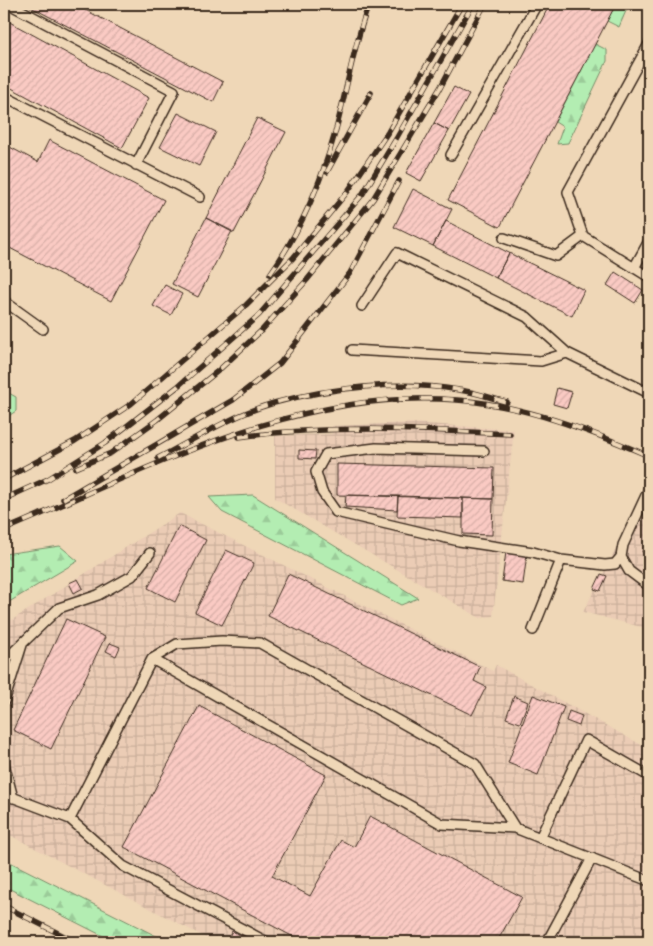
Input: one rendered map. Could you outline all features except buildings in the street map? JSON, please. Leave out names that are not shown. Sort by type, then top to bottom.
[{"type":"lane","points":[[9,4],[174,91],[136,165]]},
{"type":"lane","points":[[451,155],[537,4]]},
{"type":"lane","points":[[649,44],[568,192],[583,236],[649,277]]},
{"type":"lane","points":[[4,96],[200,197]]},
{"type":"lane","points":[[504,238],[556,256],[583,236]]},
{"type":"lane","points":[[634,268],[649,241]]},
{"type":"lane","points":[[362,306],[397,253],[527,318],[567,352],[649,393]]},
{"type":"lane","points":[[4,301],[43,330]]},
{"type":"lane","points":[[352,350],[541,361],[567,352]]},
{"type":"lane","points":[[484,451],[376,448],[326,454],[316,472],[322,492],[336,512],[459,541],[533,552],[561,560],[605,565],[615,564],[621,557],[623,546],[649,489]]},
{"type":"lane","points":[[4,661],[59,608],[98,595],[132,576],[150,553]]},
{"type":"lane","points":[[621,557],[629,572],[649,586]]},
{"type":"lane","points":[[533,630],[561,560]]},
{"type":"lane","points":[[70,819],[152,659],[177,644],[222,641],[260,644],[475,764],[515,828]]},
{"type":"lane","points":[[4,702],[23,642]]},
{"type":"lane","points":[[152,659],[442,824],[515,828],[649,881]]},
{"type":"lane","points":[[540,838],[586,740],[649,776]]},
{"type":"lane","points":[[4,764],[13,798]]},
{"type":"lane","points":[[4,794],[70,819],[123,866],[267,942]]},
{"type":"lane","points":[[547,942],[592,858]]},
{"type":"shaded area","points":[[413,423],[514,430],[493,616],[480,618],[275,498],[275,436],[332,434],[332,426]]},
{"type":"shaded area","points":[[649,486],[649,629],[583,612]]},
{"type":"shaded area","points":[[180,513],[493,671],[496,665],[649,749],[649,942],[214,942],[4,832],[4,625]]},
{"type":"green space","points":[[616,4],[629,4],[619,27],[607,21]]},
{"type":"green space","points":[[595,44],[607,50],[607,61],[568,143],[557,144],[563,127],[555,122]]},
{"type":"green space","points":[[5,391],[16,397],[16,411],[4,419]]},
{"type":"green space","points":[[253,495],[418,598],[401,605],[222,512],[209,497]]},
{"type":"green space","points":[[60,546],[78,561],[4,605],[4,554]]},
{"type":"green space","points":[[4,859],[168,942],[115,942],[4,886]]},
{"type":"railway","points":[[270,274],[300,224],[323,170],[335,133],[363,20],[369,4]]},
{"type":"railway","points":[[4,479],[75,441],[131,404],[246,305],[293,258],[348,191],[388,132],[462,4]]},
{"type":"railway","points":[[4,499],[48,479],[105,443],[177,387],[259,315],[362,195],[473,4]]},
{"type":"railway","points":[[76,468],[111,453],[157,420],[219,370],[262,330],[307,280],[373,199],[440,88],[485,4]]},
{"type":"railway","points":[[327,172],[371,93]]},
{"type":"railway","points":[[63,499],[233,400],[280,363],[350,273],[399,181]]},
{"type":"railway","points":[[158,458],[215,428],[259,408],[296,397],[342,389],[390,386],[436,387],[465,391],[507,402]]},
{"type":"railway","points":[[4,530],[168,459],[224,438],[281,420],[339,406],[397,399],[457,400],[507,407],[579,428],[649,456]]},
{"type":"railway","points":[[239,437],[341,429],[510,434]]},
{"type":"railway","points":[[4,906],[76,942]]},
{"type":"railway","points":[[4,936],[13,942]]}]
